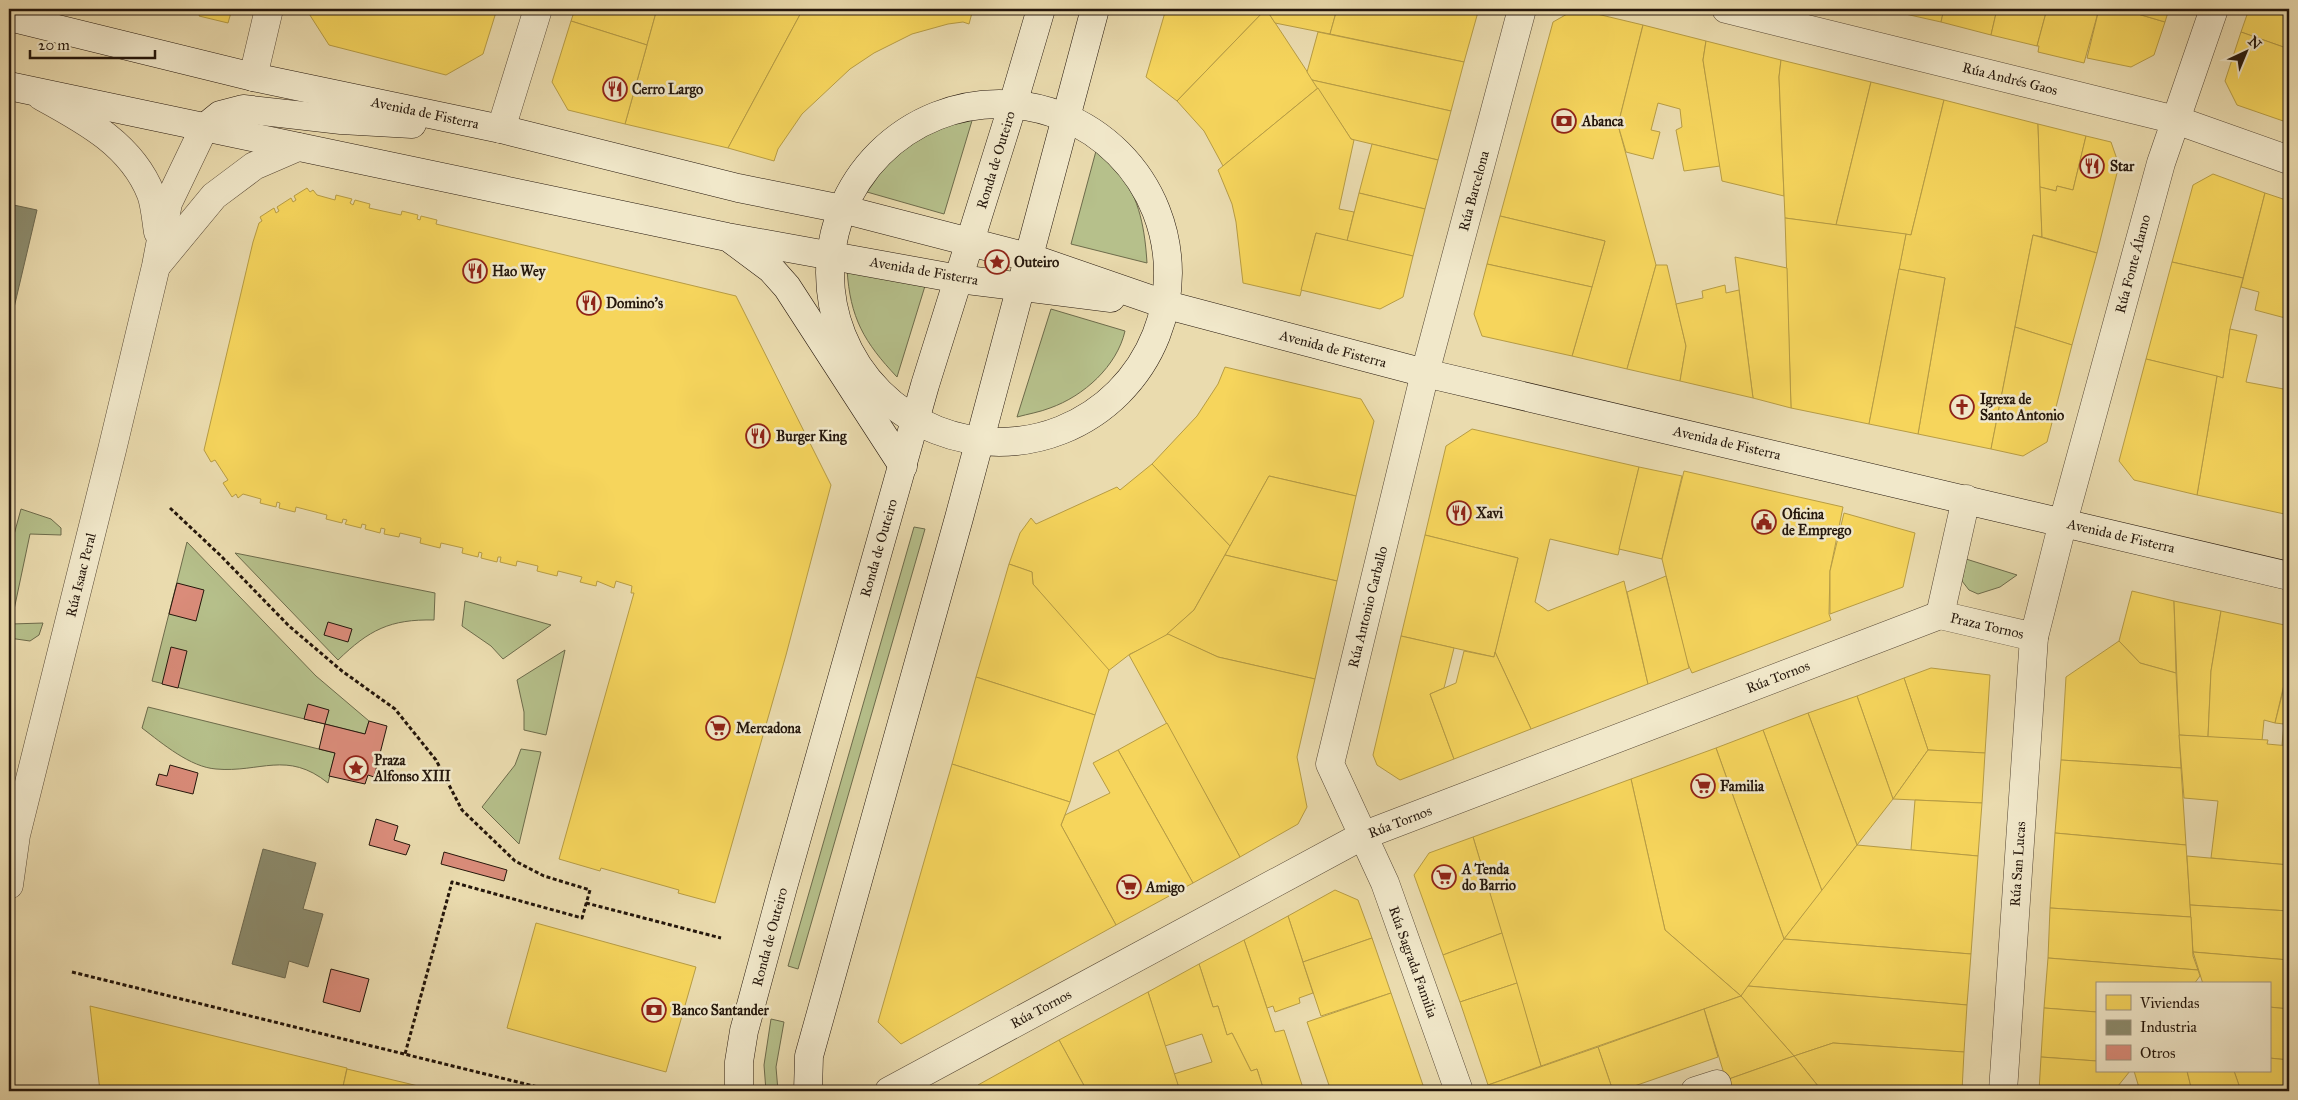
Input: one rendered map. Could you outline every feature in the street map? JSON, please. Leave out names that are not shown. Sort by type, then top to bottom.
[{"type":"street","points":[[253,77],[268,9]]},
{"type":"street","points":[[204,128],[220,115],[243,109],[341,120],[501,129],[538,9]]},
{"type":"street","name":"Ronda de Outeiro","points":[[739,1091],[739,1062],[744,1031],[916,420],[1041,9]]},
{"type":"street","points":[[808,1091],[809,1056],[959,518],[1064,116],[1095,9]]},
{"type":"street","name":"Rúa Barcelona","points":[[1424,372],[1522,9]]},
{"type":"street","name":"Rúa Andrés Gaos","points":[[1726,9],[2176,120],[2289,160]]},
{"type":"street","name":"Rúa Fonte Álamo","points":[[2063,522],[2161,163],[2214,9]]},
{"type":"street","name":"Avenida de Fisterra","points":[[9,17],[253,77],[501,129],[738,188],[842,209],[1028,257],[1167,305],[1424,372],[2289,576]]},
{"type":"street","name":"Avenida de Fisterra","points":[[19,88],[727,236],[959,279],[1167,305]]},
{"type":"street","name":"Rúa Isaac Peral","points":[[19,88],[83,119],[120,146],[137,167],[152,194],[158,232],[156,266]]},
{"type":"street","points":[[1013,104],[1064,116],[1093,132],[1123,157],[1146,190],[1162,226],[1169,267],[1167,305],[1148,355],[1121,391],[1085,419],[1030,440],[1003,442],[978,440],[947,433],[916,420],[884,397],[859,367],[848,350],[836,318],[831,294],[830,254],[842,209],[862,172],[883,148],[923,121],[973,105],[1013,104]]},
{"type":"street","name":"Rúa Isaac Peral","points":[[9,886],[18,826],[156,266],[168,203],[204,128]]},
{"type":"street","points":[[156,266],[214,196],[254,166],[298,147]]},
{"type":"street","points":[[727,236],[771,269],[787,288],[903,466]]},
{"type":"street","name":"Rúa Antonio Carballo","points":[[1362,836],[1330,764],[1424,372]]},
{"type":"street","name":"Praza Tornos","points":[[1966,499],[1940,615],[2034,637],[2063,522]]},
{"type":"street","name":"Rúa Tornos","points":[[889,1091],[1362,836],[1940,615]]},
{"type":"street","name":"Rúa San Lucas","points":[[2003,1091],[2034,637]]},
{"type":"street","name":"Rúa Sagrada Familia","points":[[1362,836],[1385,883],[1459,1091]]},
{"type":"path","points":[[170,508],[220,555],[288,626],[342,671],[395,709],[436,760],[462,810],[514,861],[544,876],[590,890],[582,918],[452,882],[405,1054]]},
{"type":"path","points":[[586,904],[721,938]]},
{"type":"path","points":[[72,972],[554,1091]]},
{"type":"green space","points":[[974,114],[944,214],[867,192],[888,164],[909,145],[941,128]]},
{"type":"green space","points":[[1096,151],[1117,169],[1132,193],[1143,227],[1147,263],[1071,244]]},
{"type":"green space","points":[[847,269],[925,286],[897,377],[867,340],[861,328],[851,302]]},
{"type":"green space","points":[[1051,309],[1125,331],[1121,344],[1107,368],[1087,388],[1063,403],[1042,411],[1017,417]]},
{"type":"green space","points":[[21,509],[51,519],[61,528],[61,535],[30,534],[11,624],[43,623],[39,635],[30,641],[9,638],[9,553]]},
{"type":"green space","points":[[914,527],[925,529],[798,969],[788,966]]},
{"type":"green space","points":[[187,542],[316,676],[369,721],[365,734],[152,681]]},
{"type":"green space","points":[[235,553],[435,593],[434,620],[405,622],[381,628],[360,641],[338,660]]},
{"type":"green space","points":[[1966,559],[2017,575],[2000,587],[1978,594],[1969,590],[1962,581]]},
{"type":"green space","points":[[465,601],[551,625],[503,659],[491,646],[462,626]]},
{"type":"green space","points":[[565,650],[546,735],[524,730],[524,712],[517,680]]},
{"type":"green space","points":[[148,707],[335,753],[328,783],[313,773],[299,767],[286,765],[216,769],[196,764],[177,754],[142,728]]},
{"type":"green space","points":[[521,749],[541,752],[519,844],[482,807],[515,765]]},
{"type":"green space","points":[[771,1019],[784,1022],[776,1067],[778,1091],[766,1091],[764,1065]]},
{"type":"building: Viviendas","points":[[197,9],[232,9],[228,23],[199,16],[201,10]]},
{"type":"building: Viviendas","points":[[306,9],[497,9],[483,54],[446,75],[329,45]]},
{"type":"building: Viviendas","points":[[575,9],[657,9],[647,45],[571,21]]},
{"type":"building: Viviendas","points":[[657,9],[803,9],[728,148],[625,124]]},
{"type":"building: Viviendas","points":[[803,9],[973,9],[969,24],[963,22],[948,24],[912,34],[874,53],[850,69],[802,114],[778,149],[774,161],[728,148]]},
{"type":"building: Viviendas","points":[[1166,9],[1266,9],[1177,101],[1146,77]]},
{"type":"building: Viviendas","points":[[1266,9],[1318,88],[1223,166],[1204,131],[1177,101]]},
{"type":"building: Viviendas","points":[[1266,9],[1337,9],[1330,34],[1275,23]]},
{"type":"building: Viviendas","points":[[1337,9],[1464,9],[1478,12],[1464,62],[1330,34]]},
{"type":"building: Viviendas","points":[[1576,9],[1643,25],[1618,125],[1656,265],[1627,369],[1572,356],[1605,241],[1500,216],[1553,22]]},
{"type":"building: Viviendas","points":[[1883,9],[1944,9],[1941,22]]},
{"type":"building: Viviendas","points":[[1944,9],[1997,9],[1991,35],[1941,22]]},
{"type":"building: Viviendas","points":[[1997,9],[2047,9],[2037,46],[1991,35]]},
{"type":"building: Viviendas","points":[[2047,9],[2099,9],[2084,63],[2038,52],[2039,46],[2037,46]]},
{"type":"building: Viviendas","points":[[2099,9],[2121,9],[2165,22],[2154,55],[2131,67],[2087,58]]},
{"type":"building: Viviendas","points":[[2121,9],[2169,9],[2165,22]]},
{"type":"building: Viviendas","points":[[2249,9],[2289,9],[2289,49],[2241,32]]},
{"type":"building: Viviendas","points":[[571,21],[647,45],[625,124],[568,110],[552,82]]},
{"type":"building: Viviendas","points":[[1643,25],[1706,41],[1703,60],[1720,166],[1684,171],[1676,130],[1682,127],[1680,109],[1658,103],[1651,130],[1660,132],[1653,159],[1626,152],[1618,125]]},
{"type":"building: Viviendas","points":[[1318,32],[1464,62],[1451,111],[1312,80],[1307,72]]},
{"type":"building: Viviendas","points":[[2241,32],[2289,49],[2289,123],[2237,105],[2225,81]]},
{"type":"building: Viviendas","points":[[1706,41],[1781,60],[1779,77],[1784,196],[1722,181],[1703,60]]},
{"type":"building: Viviendas","points":[[1781,60],[1871,82],[1836,225],[1785,218],[1779,77]]},
{"type":"building: Viviendas","points":[[1312,80],[1451,111],[1438,160],[1351,139]]},
{"type":"building: Viviendas","points":[[1871,82],[1944,100],[1911,235],[1836,225]]},
{"type":"building: Viviendas","points":[[1318,88],[1351,139],[1354,140],[1339,209],[1354,212],[1347,241],[1316,233],[1300,296],[1243,283],[1236,222],[1232,204],[1218,170]]},
{"type":"building: Viviendas","points":[[1944,100],[2038,124],[2042,237],[2033,235],[1991,449],[1918,434],[1945,278],[1899,269],[1906,234],[1911,235]]},
{"type":"building: Viviendas","points":[[2038,124],[2086,136],[2073,190],[2057,186],[2056,191],[2040,187]]},
{"type":"building: Viviendas","points":[[2086,136],[2111,142],[2119,165],[2097,253],[2042,237],[2040,187],[2056,191],[2057,186],[2073,190]]},
{"type":"building: Viviendas","points":[[1372,144],[1438,160],[1425,209],[1359,193]]},
{"type":"building: Viviendas","points":[[2213,174],[2265,193],[2243,278],[2172,262],[2193,185]]},
{"type":"building: Viviendas","points":[[307,188],[310,192],[313,190],[317,195],[335,200],[336,195],[352,199],[350,203],[353,205],[355,200],[370,204],[369,208],[401,215],[402,211],[418,215],[417,219],[420,220],[421,216],[437,220],[436,224],[736,296],[831,485],[786,655],[715,903],[678,893],[679,890],[601,868],[600,871],[559,859],[634,593],[631,593],[632,586],[616,581],[614,588],[597,581],[596,586],[580,582],[582,577],[558,571],[557,576],[537,571],[538,566],[517,561],[516,566],[500,562],[501,557],[498,557],[497,562],[481,558],[482,553],[479,552],[478,557],[462,553],[463,548],[441,543],[440,548],[420,543],[421,538],[400,533],[399,537],[384,534],[385,529],[381,528],[380,533],[365,529],[366,525],[362,524],[361,528],[345,524],[347,520],[343,519],[342,523],[326,519],[327,515],[296,507],[295,512],[279,508],[280,503],[277,502],[276,507],[260,503],[261,499],[243,494],[238,498],[236,494],[232,497],[223,483],[228,480],[215,460],[211,462],[204,450],[253,242],[259,223],[262,221],[260,217],[274,208],[276,213],[279,211],[277,207],[291,198],[293,202],[296,200],[294,196]]},
{"type":"building: Viviendas","points":[[1359,193],[1425,209],[1413,256],[1347,241]]},
{"type":"building: Viviendas","points":[[2265,193],[2289,201],[2289,319],[2255,310],[2259,292],[2241,287]]},
{"type":"building: Viviendas","points":[[1500,216],[1605,241],[1592,287],[1487,264]]},
{"type":"building: Viviendas","points":[[1785,218],[1906,234],[1869,424],[1791,408]]},
{"type":"building: Viviendas","points":[[1316,233],[1413,256],[1403,297],[1380,309],[1301,290]]},
{"type":"building: Viviendas","points":[[2033,235],[2097,253],[2072,345],[2015,327]]},
{"type":"building: Viviendas","points":[[1735,257],[1787,268],[1791,408],[1753,398]]},
{"type":"building: Viviendas","points":[[2172,262],[2243,278],[2230,329],[2223,378],[2146,359]]},
{"type":"building: Viviendas","points":[[1487,264],[1592,287],[1572,356],[1482,336],[1474,314]]},
{"type":"building: Viviendas","points":[[1656,265],[1667,265],[1686,346],[1680,381],[1627,369]]},
{"type":"building: Viviendas","points":[[1899,269],[1945,278],[1918,434],[1869,424]]},
{"type":"building: Viviendas","points":[[1725,285],[1726,293],[1739,290],[1753,398],[1680,381],[1686,346],[1676,304],[1703,298],[1702,291]]},
{"type":"building: Viviendas","points":[[2015,327],[2072,345],[2047,442],[2023,456],[1991,449]]},
{"type":"building: Viviendas","points":[[2230,329],[2257,335],[2246,382],[2289,390],[2289,515],[2197,495],[2217,376],[2223,378]]},
{"type":"building: Viviendas","points":[[2146,359],[2217,376],[2197,495],[2134,480],[2119,461]]},
{"type":"building: Viviendas","points":[[1225,367],[1361,399],[1374,421],[1356,496],[1269,476],[1230,546],[1152,464],[1197,416],[1218,384]]},
{"type":"building: Viviendas","points":[[1472,429],[1639,467],[1618,555],[1550,539],[1535,602],[1548,611],[1624,581],[1648,684],[1531,729],[1495,652],[1518,558],[1425,535],[1446,446]]},
{"type":"building: Viviendas","points":[[1152,464],[1230,546],[1194,610],[1162,639],[1130,654],[1108,671],[1033,584],[1032,572],[1009,564],[1020,533],[1031,518],[1036,524],[1117,487],[1120,490]]},
{"type":"building: Viviendas","points":[[1639,467],[1682,476],[1662,559],[1619,549]]},
{"type":"building: Viviendas","points":[[1684,471],[1843,507],[1830,571],[1829,614],[1831,620],[1692,673],[1687,662],[1662,559]]},
{"type":"building: Viviendas","points":[[1269,476],[1356,496],[1337,581],[1225,555]]},
{"type":"building: Viviendas","points":[[1844,513],[1915,533],[1903,587],[1830,614],[1830,571]]},
{"type":"building: Viviendas","points":[[1425,535],[1518,558],[1494,657],[1401,636]]},
{"type":"building: Viviendas","points":[[1225,555],[1337,581],[1315,679],[1218,657],[1167,634],[1194,610]]},
{"type":"building: Viviendas","points":[[1009,564],[1032,572],[1033,584],[1109,670],[1095,715],[976,677]]},
{"type":"building: Viviendas","points":[[1666,576],[1689,668],[1648,684],[1627,592]]},
{"type":"building: Viviendas","points":[[2132,591],[2174,601],[2176,673],[2140,663],[2119,641]]},
{"type":"building: Viviendas","points":[[2174,601],[2221,611],[2211,671],[2208,737],[2179,735]]},
{"type":"building: Viviendas","points":[[2221,611],[2289,626],[2289,663],[2275,723],[2264,720],[2262,741],[2208,737],[2211,671]]},
{"type":"building: Viviendas","points":[[1168,634],[1218,657],[1315,679],[1297,757],[1307,807],[1298,824],[1240,857],[1129,655]]},
{"type":"building: Viviendas","points":[[1401,636],[1454,648],[1444,688],[1430,694],[1454,759],[1400,780],[1377,765],[1373,755]]},
{"type":"building: Viviendas","points":[[2119,641],[2140,663],[2176,673],[2181,768],[2061,760],[2066,677]]},
{"type":"building: Viviendas","points":[[1464,651],[1494,657],[1495,652],[1531,729],[1454,759],[1430,694],[1456,683]]},
{"type":"building: Viviendas","points":[[2289,663],[2289,692],[2283,691]]},
{"type":"building: Viviendas","points":[[1931,668],[1990,675],[1985,753],[1928,750],[1904,678]]},
{"type":"building: Viviendas","points":[[976,677],[1095,715],[1070,802],[952,764]]},
{"type":"building: Viviendas","points":[[1904,678],[1928,750],[1893,799],[1857,696]]},
{"type":"building: Viviendas","points":[[2283,691],[2289,692],[2289,746],[2282,745],[2284,724],[2275,723]]},
{"type":"building: Viviendas","points":[[1857,696],[1893,799],[1857,845],[1808,713]]},
{"type":"building: Viviendas","points":[[1808,713],[1857,845],[1822,891],[1763,730]]},
{"type":"building: Viviendas","points":[[1167,723],[1240,857],[1193,883],[1118,750]]},
{"type":"building: Viviendas","points":[[1763,730],[1822,891],[1784,939],[1716,748]]},
{"type":"building: Viviendas","points":[[2179,735],[2268,740],[2267,744],[2289,746],[2289,865],[2211,858],[2218,801],[2184,798]]},
{"type":"building: Viviendas","points":[[1716,748],[1784,939],[1741,996],[1665,930],[1631,779]]},
{"type":"building: Viviendas","points":[[1118,750],[1193,883],[1116,925],[1061,825],[1065,815],[1110,793],[1093,763]]},
{"type":"building: Viviendas","points":[[1928,750],[1985,753],[1982,803],[1893,799]]},
{"type":"building: Viviendas","points":[[2061,760],[2181,768],[2186,845],[2055,833]]},
{"type":"building: Viviendas","points":[[952,764],[1070,802],[1061,825],[1116,925],[901,1044],[878,1022]]},
{"type":"building: Viviendas","points":[[1631,779],[1665,930],[1741,996],[1541,1066],[1473,837]]},
{"type":"building: Viviendas","points":[[1915,800],[1982,803],[1978,856],[1911,850]]},
{"type":"building: Viviendas","points":[[2055,833],[2186,845],[2191,917],[2050,908]]},
{"type":"building: Viviendas","points":[[1473,837],[1502,933],[1443,955],[1414,875],[1429,853]]},
{"type":"building: Viviendas","points":[[1857,845],[1978,856],[1971,954],[1784,939]]},
{"type":"building: Viviendas","points":[[2187,856],[2289,865],[2289,911],[2190,905]]},
{"type":"building: Viviendas","points":[[1335,890],[1358,900],[1372,938],[1303,962],[1288,916]]},
{"type":"building: Viviendas","points":[[2190,905],[2289,911],[2289,960],[2193,952]]},
{"type":"building: Viviendas","points":[[2050,908],[2191,917],[2193,956],[2198,970],[2048,958]]},
{"type":"building: Viviendas","points":[[1288,916],[1313,993],[1299,998],[1300,1003],[1275,1012],[1273,1006],[1267,1008],[1244,940]]},
{"type":"building: Viviendas","points":[[536,923],[696,967],[666,1072],[507,1028]]},
{"type":"building: Viviendas","points":[[1502,933],[1517,983],[1460,1002],[1443,955]]},
{"type":"building: Viviendas","points":[[1372,938],[1391,993],[1321,1016],[1303,962]]},
{"type":"building: Viviendas","points":[[1784,939],[1971,954],[1967,1005],[1748,986]]},
{"type":"building: Viviendas","points":[[1244,940],[1275,1032],[1284,1030],[1304,1091],[1264,1091],[1257,1069],[1251,1071],[1232,1033],[1227,1035],[1218,1006],[1213,1007],[1199,964]]},
{"type":"building: Viviendas","points":[[2193,952],[2289,960],[2289,1009],[2270,1007],[2270,982],[2202,982]]},
{"type":"building: Viviendas","points":[[2048,958],[2198,970],[2200,976],[2196,982],[2096,982],[2096,1012],[2044,1008]]},
{"type":"building: Viviendas","points":[[1199,964],[1213,1007],[1218,1006],[1227,1035],[1232,1033],[1251,1071],[1257,1069],[1264,1091],[1180,1091],[1174,1074],[1212,1062],[1202,1034],[1165,1046],[1148,992]]},
{"type":"building: Viviendas","points":[[1517,983],[1541,1066],[1488,1085],[1460,1002]]},
{"type":"building: Viviendas","points":[[1748,986],[1967,1005],[1964,1052],[1833,1043],[1794,1056],[1741,996]]},
{"type":"building: Viviendas","points":[[1148,992],[1180,1091],[1087,1091],[1059,1040]]},
{"type":"building: Viviendas","points":[[1391,993],[1425,1091],[1331,1091],[1307,1022]]},
{"type":"building: Viviendas","points":[[1741,996],[1794,1056],[1726,1080],[1704,1009]]},
{"type":"building: Viviendas","points":[[90,1006],[347,1068],[342,1091],[100,1091]]},
{"type":"building: Viviendas","points":[[2270,1007],[2289,1009],[2289,1060],[2270,1058]]},
{"type":"building: Viviendas","points":[[2044,1008],[2096,1012],[2096,1061],[2041,1057]]},
{"type":"building: Viviendas","points":[[1704,1009],[1718,1057],[1620,1091],[1613,1091],[1598,1047]]},
{"type":"building: Viviendas","points":[[1059,1040],[1087,1091],[981,1091],[978,1085]]},
{"type":"building: Viviendas","points":[[1833,1043],[1964,1052],[1962,1091],[1822,1091],[1794,1056]]},
{"type":"building: Viviendas","points":[[1598,1047],[1613,1091],[1491,1091],[1488,1085]]},
{"type":"building: Viviendas","points":[[1794,1056],[1822,1091],[1730,1091],[1726,1080]]},
{"type":"building: Viviendas","points":[[2041,1057],[2096,1061],[2096,1072],[2129,1072],[2114,1091],[2039,1091]]},
{"type":"building: Viviendas","points":[[2270,1058],[2289,1060],[2289,1091],[2241,1091],[2234,1072],[2270,1072]]},
{"type":"building: Viviendas","points":[[347,1069],[410,1084],[438,1091],[342,1091]]},
{"type":"building: Viviendas","points":[[2134,1072],[2187,1072],[2192,1091],[2140,1091]]},
{"type":"building: Viviendas","points":[[2187,1072],[2234,1072],[2241,1091],[2192,1091]]},
{"type":"building: Industria","points":[[9,204],[37,210],[9,329]]},
{"type":"building: Industria","points":[[263,849],[316,863],[303,909],[323,914],[308,967],[289,961],[285,978],[232,964]]},
{"type":"building: Otros","points":[[177,583],[204,590],[196,621],[169,614]]},
{"type":"building: Otros","points":[[328,622],[352,629],[348,642],[324,635]]},
{"type":"building: Otros","points":[[171,647],[187,651],[178,688],[162,684]]},
{"type":"building: Otros","points":[[308,704],[329,710],[325,724],[304,719]]},
{"type":"building: Otros","points":[[369,721],[387,726],[374,777],[368,775],[365,784],[329,776],[335,753],[319,749],[325,724],[365,734]]},
{"type":"building: Otros","points":[[170,765],[198,773],[193,794],[156,785],[159,774],[167,776]]},
{"type":"building: Otros","points":[[376,819],[398,826],[394,840],[410,845],[406,855],[369,845]]},
{"type":"building: Otros","points":[[444,852],[507,870],[504,881],[441,864]]},
{"type":"building: Otros","points":[[331,969],[369,979],[360,1012],[323,1002]]},
{"type":"place","name":"Cerro Largo","points":[[615,89]]},
{"type":"place","name":"Abanca","points":[[1564,121]]},
{"type":"place","name":"Star","points":[[2092,166]]},
{"type":"place","name":"Outeiro","points":[[997,262]]},
{"type":"place","name":"Hao Wey","points":[[475,271]]},
{"type":"place","name":"Domino's","points":[[589,303]]},
{"type":"place","name":"Igrexa de Santo Antonio","points":[[1962,407]]},
{"type":"place","name":"Burger King","points":[[758,436]]},
{"type":"place","name":"Xavi","points":[[1459,513]]},
{"type":"place","name":"Oficina de Emprego","points":[[1764,522]]},
{"type":"place","name":"Mercadona","points":[[718,728]]},
{"type":"place","name":"Praza Alfonso XIII","points":[[356,768]]},
{"type":"place","name":"Familia","points":[[1703,786]]},
{"type":"place","name":"A Tenda do Barrio","points":[[1444,877]]},
{"type":"place","name":"Amigo","points":[[1129,887]]},
{"type":"place","name":"Banco Santander","points":[[654,1010]]}]
